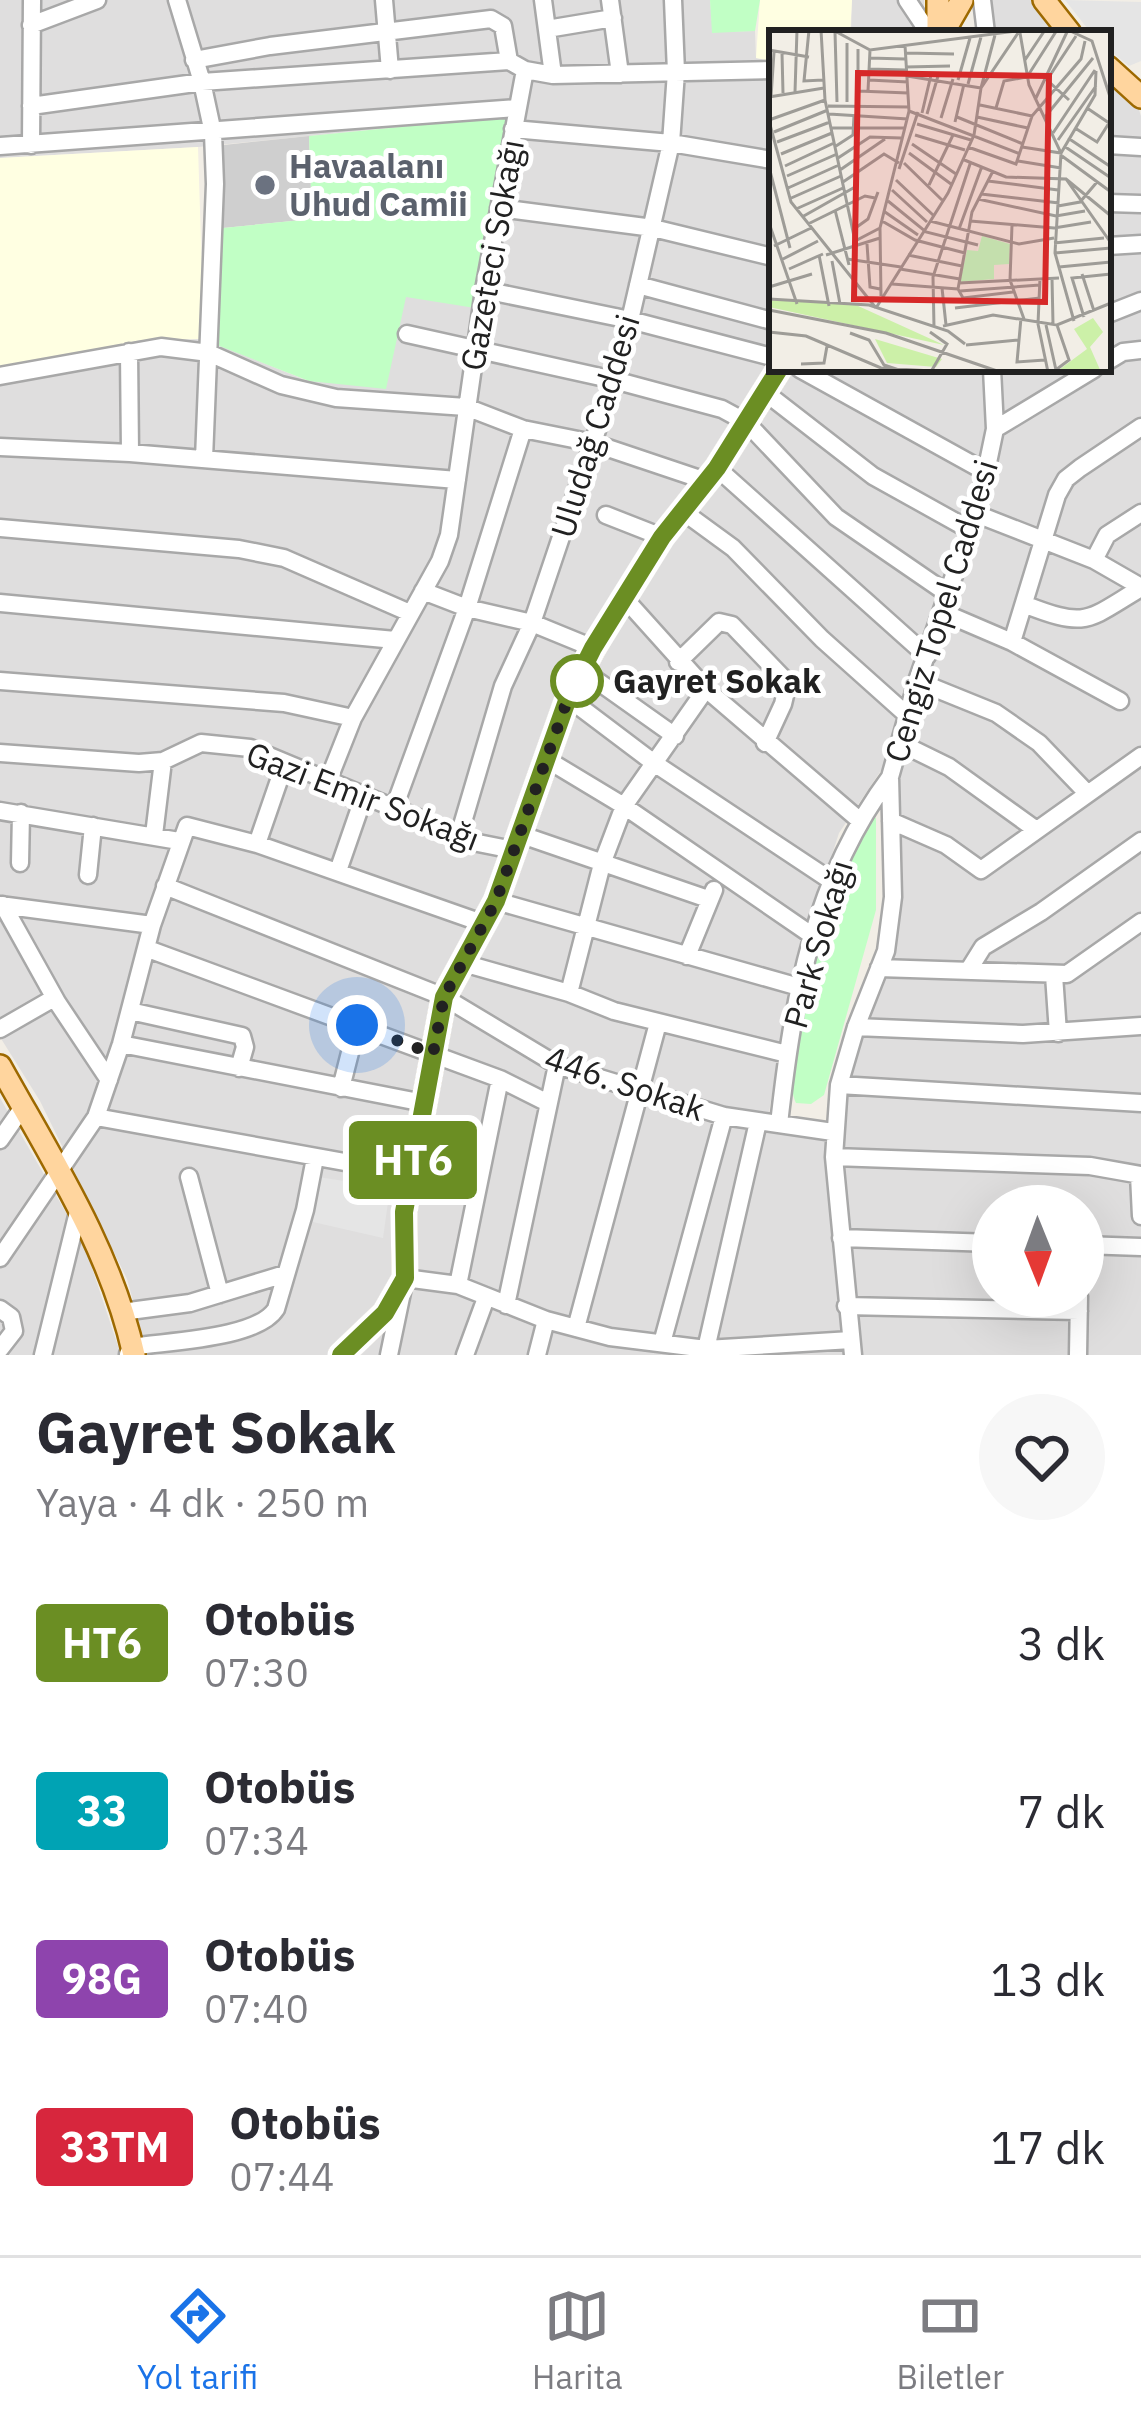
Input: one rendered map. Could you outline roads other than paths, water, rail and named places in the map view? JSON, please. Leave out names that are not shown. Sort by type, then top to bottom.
[{"type":"main road","points":[[937,30],[938,0]]},
{"type":"main road","points":[[939,30],[962,0]]},
{"type":"main road","points":[[1044,0],[1068,30]]},
{"type":"main road","points":[[1111,70],[1141,97]]},
{"type":"main road","points":[[341,1355],[385,1313],[405,1278],[404,1212],[444,997],[496,901],[568,698],[593,648],[662,537],[711,475],[777,372]]},
{"type":"main road","points":[[0,1066],[79,1208],[122,1312],[131,1352]]},
{"type":"street","points":[[31,145],[32,0]]},
{"type":"street","points":[[31,25],[98,0]]},
{"type":"street","points":[[177,0],[213,133],[204,458]]},
{"type":"street","points":[[384,0],[390,70]]},
{"type":"street","points":[[543,0],[554,75]]},
{"type":"street","name":"Uludağ Caddesi","points":[[458,839],[503,686],[532,623],[630,320],[671,143],[676,72],[673,0]]},
{"type":"street","points":[[907,0],[934,30]]},
{"type":"street","points":[[982,0],[986,30]]},
{"type":"street","points":[[547,29],[611,9],[620,74]]},
{"type":"street","points":[[194,60],[490,19],[503,26],[517,65]]},
{"type":"street","points":[[31,106],[202,82],[390,70],[517,65],[554,75],[769,70]]},
{"type":"street","name":"Gazeteci Sokağı","points":[[328,781],[353,718],[449,535],[484,290],[518,108],[517,65]]},
{"type":"street","points":[[0,146],[518,108]]},
{"type":"street","points":[[513,129],[671,143],[769,159]]},
{"type":"street","points":[[1111,145],[1141,147]]},
{"type":"street","points":[[1111,202],[1141,204]]},
{"type":"street","points":[[499,208],[652,228],[769,256]]},
{"type":"street","points":[[1111,246],[1141,244]]},
{"type":"street","points":[[638,285],[769,320]]},
{"type":"street","points":[[484,290],[630,320],[769,356]]},
{"type":"street","points":[[1111,313],[1141,301]]},
{"type":"street","points":[[407,334],[722,409],[746,422],[836,517],[949,594]]},
{"type":"street","points":[[0,376],[161,346],[209,352],[280,385],[336,398],[466,407],[523,429],[711,475],[927,656]]},
{"type":"street","points":[[1111,359],[1141,350]]},
{"type":"street","points":[[129,352],[130,453]]},
{"type":"street","points":[[805,372],[986,472]]},
{"type":"street","name":"Cengiz Topel Caddesi","points":[[852,1347],[834,1157],[839,1085],[879,968],[893,897],[890,777],[986,472],[994,429],[992,372]]},
{"type":"street","points":[[994,429],[1089,372]]},
{"type":"street","points":[[766,393],[873,476],[972,521],[1094,560],[1141,588],[1087,621],[1067,621],[1026,605]]},
{"type":"street","points":[[1012,642],[1066,479],[1141,427]]},
{"type":"street","points":[[394,808],[467,608],[523,429]]},
{"type":"street","points":[[0,447],[204,458],[458,480]]},
{"type":"street","points":[[682,511],[734,548],[822,638],[907,715]]},
{"type":"street","points":[[1094,560],[1107,535],[1141,513]]},
{"type":"street","points":[[606,515],[662,537]]},
{"type":"street","points":[[0,528],[219,547],[284,558],[410,613]]},
{"type":"street","points":[[423,591],[467,608],[532,623],[593,648]]},
{"type":"street","points":[[626,600],[706,689],[858,819]]},
{"type":"street","points":[[0,603],[395,640]]},
{"type":"street","points":[[942,612],[1012,642],[1120,701]]},
{"type":"street","points":[[678,662],[719,622],[732,625],[788,682],[784,704],[765,743]]},
{"type":"street","points":[[582,670],[674,736]]},
{"type":"street","points":[[917,680],[996,713],[1039,743],[1087,793]]},
{"type":"street","points":[[0,681],[284,704],[353,718]]},
{"type":"street","points":[[569,993],[602,864],[624,806],[706,689]]},
{"type":"street","points":[[568,698],[654,763],[830,880]]},
{"type":"street","name":"Gazi Emir Sokağı","points":[[0,752],[139,763],[163,760],[201,743],[250,748],[458,839],[516,842],[708,899]]},
{"type":"street","points":[[900,743],[949,767],[1035,829]]},
{"type":"street","points":[[892,821],[946,845],[981,870],[1141,756]]},
{"type":"street","points":[[546,759],[624,806],[813,936]]},
{"type":"street","points":[[154,835],[163,760]]},
{"type":"street","points":[[257,844],[285,763]]},
{"type":"street","name":"Park Sokağı","points":[[779,1124],[799,987],[830,880],[858,819],[890,777]]},
{"type":"street","points":[[338,871],[364,796]]},
{"type":"street","points":[[0,811],[179,841]]},
{"type":"street","points":[[20,813],[20,862]]},
{"type":"street","points":[[88,874],[93,826]]},
{"type":"street","points":[[0,1258],[96,1117],[152,925],[187,826],[257,844],[482,923]]},
{"type":"street","points":[[968,971],[983,947],[1141,842]]},
{"type":"street","points":[[687,956],[708,899],[722,876]]},
{"type":"street","name":"446. Sokak","points":[[165,886],[444,997],[557,1065],[724,1116],[833,1132]]},
{"type":"street","points":[[496,901],[799,987]]},
{"type":"street","points":[[2,905],[152,925]]},
{"type":"street","points":[[2,905],[54,998],[109,1080]]},
{"type":"street","points":[[879,968],[1054,976],[1083,964],[1141,922]]},
{"type":"street","points":[[148,949],[500,1079],[548,1103]]},
{"type":"street","points":[[463,963],[614,1011],[787,1054]]},
{"type":"street","points":[[1054,976],[1058,1034]]},
{"type":"street","points":[[0,1029],[54,998]]},
{"type":"street","points":[[130,1011],[242,1036],[245,1047],[239,1068]]},
{"type":"street","points":[[576,1328],[658,1023]]},
{"type":"street","points":[[341,1088],[357,1025]]},
{"type":"street","points":[[856,1027],[1058,1034],[1141,1026]]},
{"type":"street","points":[[121,1044],[424,1103]]},
{"type":"street","points":[[506,1305],[557,1065]]},
{"type":"street","points":[[458,1285],[500,1079]]},
{"type":"street","points":[[839,1085],[1141,1103]]},
{"type":"street","points":[[0,1140],[23,1107]]},
{"type":"street","points":[[662,1343],[724,1116]]},
{"type":"street","points":[[96,1117],[411,1174]]},
{"type":"street","points":[[706,1348],[758,1122]]},
{"type":"street","points":[[834,1157],[1071,1165],[1140,1175],[1141,1216]]},
{"type":"street","points":[[131,1352],[268,1322],[305,1210],[315,1158]]},
{"type":"street","points":[[189,1178],[220,1294]]},
{"type":"street","points":[[43,1355],[79,1208]]},
{"type":"street","points":[[841,1238],[972,1242]]},
{"type":"street","points":[[1104,1246],[1141,1247]]},
{"type":"street","points":[[122,1312],[190,1303],[285,1274]]},
{"type":"street","points":[[388,1355],[405,1278],[458,1285],[576,1328],[608,1346],[852,1347]]},
{"type":"street","points":[[465,1355],[486,1298]]},
{"type":"street","points":[[846,1306],[972,1305]]},
{"type":"street","points":[[0,1309],[11,1318],[14,1330],[0,1349]]},
{"type":"street","points":[[1078,1355],[1079,1317]]},
{"type":"street","points":[[537,1355],[546,1320]]},
{"type":"place","name":"Havaalanı Uhud Camii","points":[[265,185]]},
{"type":"place","name":"Gayret Sokak","points":[[577,681]]}]
